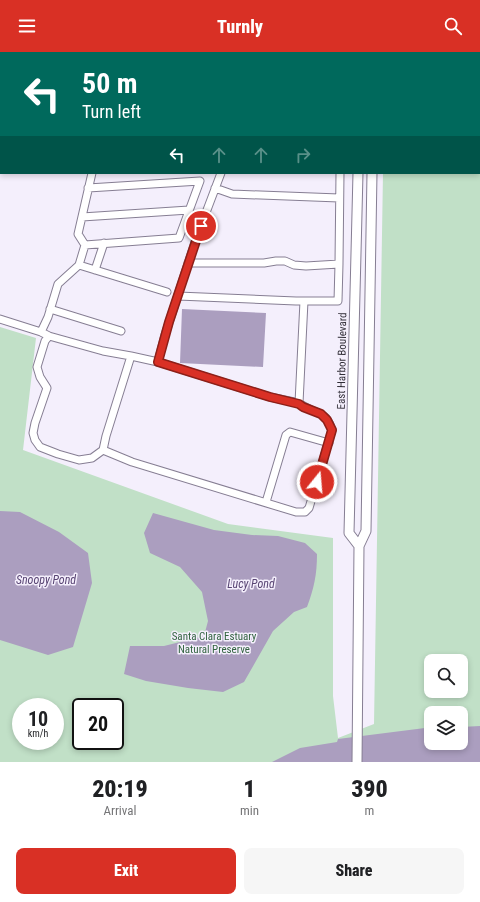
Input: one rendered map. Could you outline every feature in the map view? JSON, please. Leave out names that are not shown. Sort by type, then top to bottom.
[{"type":"main road","name":"East Harbor Boulevard","points":[[358,174],[349,533],[359,546]]},
{"type":"main road","points":[[357,762],[359,546],[366,531],[372,174]]},
{"type":"street","points":[[85,244],[78,234],[92,174]]},
{"type":"street","points":[[85,244],[179,238],[203,174]]},
{"type":"street","points":[[158,362],[188,263],[221,174]]},
{"type":"street","points":[[178,296],[338,301],[340,174]]},
{"type":"street","points":[[88,188],[200,181]]},
{"type":"street","points":[[215,188],[232,194],[339,198]]},
{"type":"street","points":[[82,217],[189,210]]},
{"type":"street","points":[[96,270],[104,243]]},
{"type":"street","points":[[41,332],[48,317],[58,284],[79,265],[85,244]]},
{"type":"street","points":[[188,263],[264,263],[285,261],[294,265],[306,266],[339,264]]},
{"type":"street","points":[[79,265],[167,292]]},
{"type":"street","points":[[299,404],[304,301]]},
{"type":"street","points":[[50,309],[121,331]]},
{"type":"street","points":[[0,319],[49,336],[103,351],[158,362],[270,397],[299,404],[321,414],[327,420],[332,430],[309,508],[305,512],[296,512],[132,462],[103,450]]},
{"type":"street","points":[[49,336],[45,341],[38,367],[40,377],[47,388],[33,432],[35,440],[40,447],[79,460],[92,458],[103,450],[131,356]]},
{"type":"street","points":[[266,502],[286,435],[290,432],[328,443]]},
{"type":"green space","name":"Santa Clara Estuary Natural Preserve","points":[[383,174],[480,174],[480,762],[0,762],[0,327],[36,338],[23,450],[228,524],[333,538],[333,696],[338,738],[374,724]]},
{"type":"water","points":[[182,309],[266,313],[263,367],[180,363]]},
{"type":"water","name":"Snoopy Pond","points":[[0,511],[20,512],[59,532],[88,553],[92,583],[73,647],[48,655],[0,640]]},
{"type":"water","name":"Lucy Pond","points":[[153,513],[214,530],[252,535],[278,536],[305,543],[317,554],[315,581],[307,607],[294,612],[273,631],[244,682],[223,692],[146,681],[124,674],[130,646],[164,646],[204,636],[208,621],[202,592],[180,567],[150,553],[144,533]]},
{"type":"water","points":[[480,726],[480,762],[272,762],[300,748],[337,742],[338,739],[424,728],[424,750],[468,750],[468,727]]},
{"type":"route","points":[[201,226],[169,322],[158,362],[270,397],[299,404],[321,414],[327,420],[332,430],[317,482]]}]
